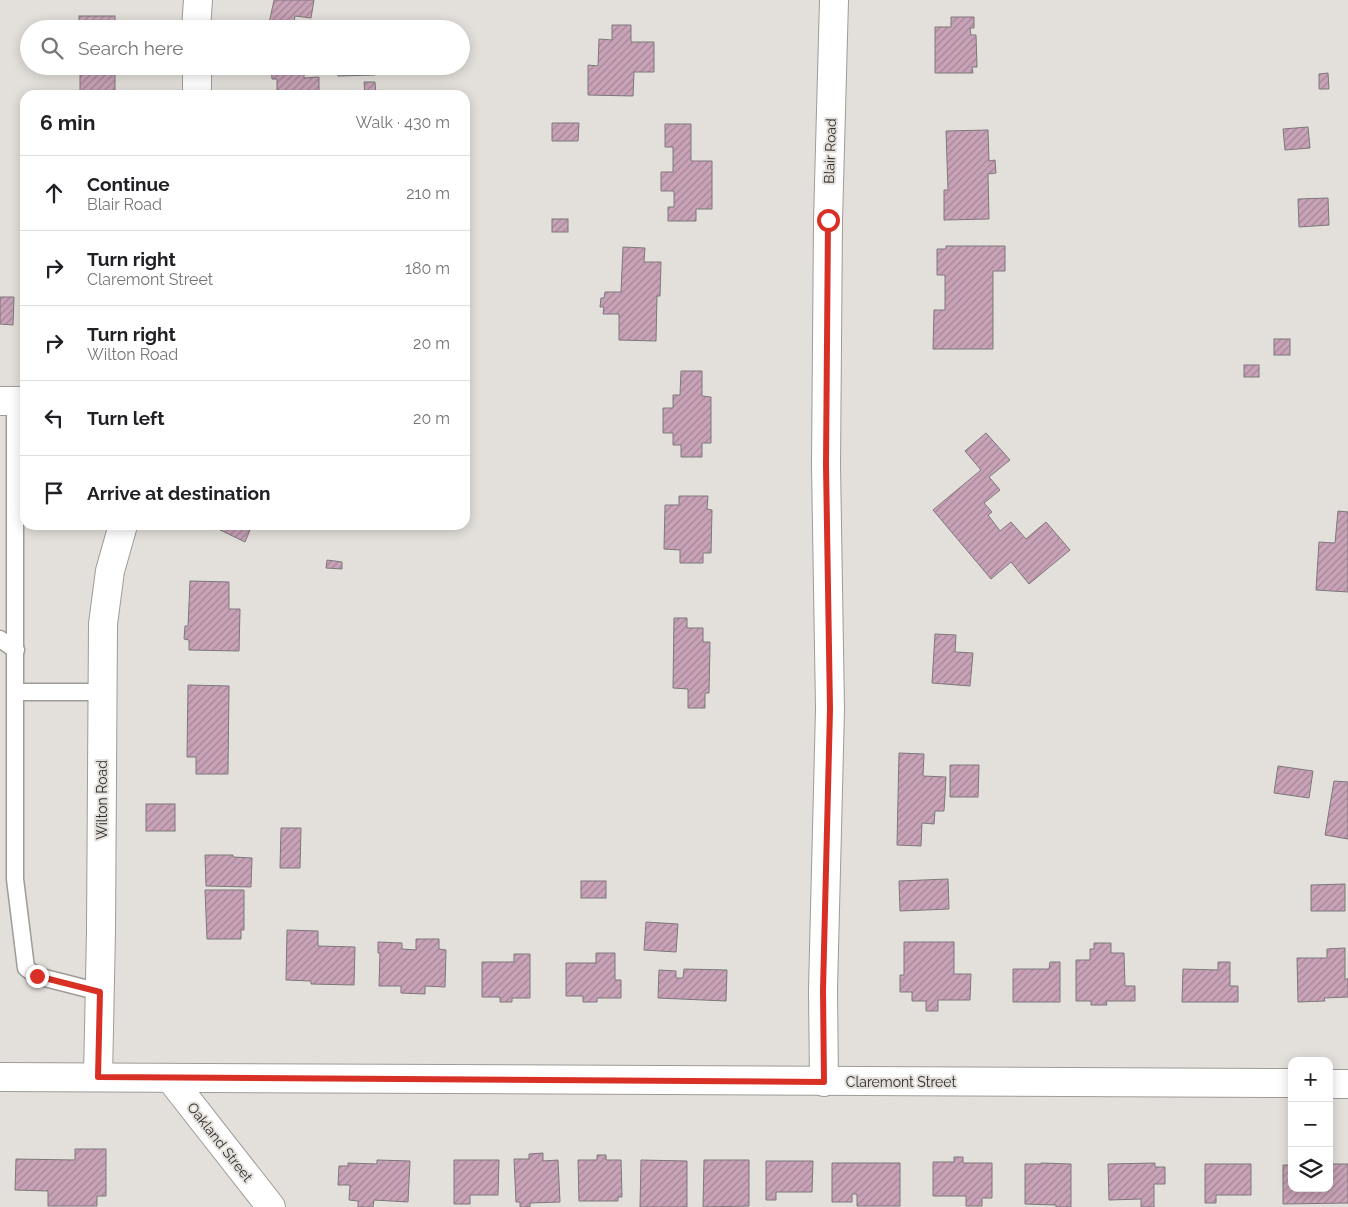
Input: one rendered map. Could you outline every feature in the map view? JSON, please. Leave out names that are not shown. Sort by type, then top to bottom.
[{"type":"street","points":[[197,20],[198,0]]},
{"type":"street","name":"Blair Road","points":[[824,1082],[823,990],[830,709],[826,465],[828,220],[834,0]]},
{"type":"street","points":[[197,75],[197,90]]},
{"type":"street","name":"Wilton Road","points":[[98,1077],[103,624],[110,571],[121,530]]},
{"type":"street","name":"Claremont Street","points":[[0,1077],[1288,1084]]},
{"type":"street","name":"Oakland Street","points":[[170,1078],[271,1207]]},
{"type":"street","points":[[1333,1084],[1348,1084]]},
{"type":"lane","points":[[13,401],[16,879],[26,968],[37,976],[100,992]]},
{"type":"lane","points":[[0,639],[16,650]]},
{"type":"lane","points":[[16,692],[103,692]]},
{"type":"building","points":[[274,0],[314,0],[311,18],[295,16],[294,20],[270,20]]},
{"type":"building","points":[[79,16],[115,16],[115,20],[79,20]]},
{"type":"building","points":[[951,17],[974,17],[974,28],[970,28],[971,35],[976,35],[977,67],[972,67],[973,73],[935,73],[935,27],[951,27]]},
{"type":"building","points":[[612,25],[631,25],[631,42],[654,42],[654,72],[634,72],[633,96],[588,95],[588,65],[598,66],[599,39],[612,40]]},
{"type":"building","points":[[1328,73],[1329,89],[1319,89],[1319,74]]},
{"type":"building","points":[[80,75],[115,75],[115,90],[80,90]]},
{"type":"building","points":[[272,75],[304,75],[304,78],[319,77],[319,90],[277,90],[277,79],[272,79]]},
{"type":"building","points":[[338,75],[375,75],[338,76]]},
{"type":"building","points":[[364,82],[375,82],[376,90],[365,90]]},
{"type":"building","points":[[552,123],[579,123],[578,141],[552,141]]},
{"type":"building","points":[[665,124],[691,124],[691,161],[712,161],[712,209],[696,209],[696,221],[668,221],[668,207],[674,207],[674,191],[661,191],[661,172],[673,172],[673,147],[665,147]]},
{"type":"building","points":[[1308,127],[1310,148],[1285,150],[1283,129]]},
{"type":"building","points":[[988,130],[989,161],[995,160],[996,173],[988,174],[989,219],[944,220],[944,190],[948,190],[946,131]]},
{"type":"building","points":[[1328,198],[1329,225],[1299,227],[1298,199]]},
{"type":"building","points":[[552,219],[568,219],[568,232],[552,232]]},
{"type":"building","points":[[946,246],[1005,246],[1005,271],[993,271],[993,349],[933,349],[934,310],[945,310],[945,275],[937,275],[937,249],[946,249]]},
{"type":"building","points":[[623,247],[645,248],[644,262],[661,262],[660,296],[657,296],[656,341],[619,340],[619,314],[603,314],[604,307],[600,307],[601,298],[604,298],[605,292],[621,292]]},
{"type":"building","points":[[0,297],[14,297],[13,325],[0,324]]},
{"type":"building","points":[[1274,339],[1290,339],[1290,355],[1274,355]]},
{"type":"building","points":[[1244,365],[1259,365],[1259,377],[1244,377]]},
{"type":"building","points":[[681,371],[702,371],[702,396],[711,397],[711,443],[702,443],[702,457],[681,457],[681,445],[673,445],[673,433],[663,433],[663,408],[673,408],[673,395],[680,395]]},
{"type":"building","points":[[986,433],[1010,460],[989,477],[1000,490],[984,503],[992,512],[988,515],[1000,531],[1011,522],[1026,539],[1046,522],[1070,550],[1029,584],[1011,562],[991,579],[933,510],[981,470],[965,451]]},
{"type":"building","points":[[679,496],[708,496],[707,509],[712,510],[711,553],[703,553],[703,563],[680,563],[680,550],[664,549],[665,505],[679,505]]},
{"type":"building","points":[[1338,511],[1348,512],[1348,592],[1316,590],[1319,542],[1335,543]]},
{"type":"building","points":[[220,530],[250,530],[245,542]]},
{"type":"building","points":[[327,560],[342,562],[342,569],[326,568]]},
{"type":"building","points":[[190,581],[229,582],[229,609],[240,609],[239,651],[189,650],[189,640],[184,639],[185,626],[188,626]]},
{"type":"building","points":[[674,618],[687,618],[687,628],[703,628],[703,642],[710,642],[709,693],[705,693],[705,708],[688,708],[688,689],[673,688]]},
{"type":"building","points":[[935,634],[956,635],[955,652],[973,653],[970,686],[932,683]]},
{"type":"building","points":[[188,685],[229,686],[228,774],[196,774],[196,757],[187,757]]},
{"type":"building","points":[[899,753],[924,754],[923,776],[946,777],[944,811],[935,811],[934,824],[922,823],[921,846],[897,845]]},
{"type":"building","points":[[950,765],[979,765],[978,797],[950,797]]},
{"type":"building","points":[[1278,766],[1313,771],[1309,798],[1274,793]]},
{"type":"building","points":[[1334,781],[1348,782],[1348,839],[1325,835]]},
{"type":"building","points":[[146,804],[175,804],[175,831],[146,831]]},
{"type":"building","points":[[281,828],[301,828],[300,868],[280,868]]},
{"type":"building","points":[[205,855],[233,855],[233,857],[252,858],[251,887],[206,886]]},
{"type":"building","points":[[948,879],[949,909],[900,911],[899,881]]},
{"type":"building","points":[[581,881],[606,881],[606,898],[581,898]]},
{"type":"building","points":[[1345,884],[1345,911],[1311,911],[1311,885]]},
{"type":"building","points":[[205,890],[244,890],[244,930],[241,930],[241,939],[207,939]]},
{"type":"building","points":[[646,922],[678,924],[676,952],[644,950]]},
{"type":"building","points":[[287,930],[318,931],[318,946],[355,947],[354,985],[311,984],[311,981],[286,980]]},
{"type":"building","points":[[416,939],[439,939],[439,949],[446,950],[445,987],[425,986],[425,994],[401,993],[401,986],[379,986],[380,953],[378,953],[378,942],[402,943],[402,949],[416,950]]},
{"type":"building","points":[[904,942],[954,942],[954,974],[971,974],[970,1000],[938,1000],[938,1011],[926,1011],[926,1001],[912,1001],[912,992],[900,992],[900,975],[904,975]]},
{"type":"building","points":[[1094,943],[1111,943],[1111,953],[1124,953],[1125,986],[1135,986],[1135,1001],[1106,1001],[1107,1005],[1091,1005],[1091,1001],[1076,1001],[1076,960],[1090,960],[1090,949],[1094,949]]},
{"type":"building","points":[[1345,948],[1345,979],[1348,979],[1348,997],[1324,998],[1325,1001],[1298,1002],[1297,958],[1327,958],[1327,949]]},
{"type":"building","points":[[596,953],[615,953],[615,980],[621,980],[621,998],[597,998],[597,1002],[583,1002],[583,996],[566,996],[566,963],[596,963]]},
{"type":"building","points":[[514,954],[530,954],[530,998],[512,998],[512,1002],[500,1002],[500,997],[482,997],[482,962],[514,962]]},
{"type":"building","points":[[1050,962],[1060,962],[1060,1002],[1013,1002],[1013,969],[1049,969]]},
{"type":"building","points":[[1218,962],[1230,962],[1230,986],[1238,986],[1238,1002],[1182,1002],[1183,969],[1218,970]]},
{"type":"building","points":[[684,969],[727,970],[726,1001],[658,998],[659,970],[676,971],[676,978],[683,978]]},
{"type":"building","points":[[75,1149],[106,1149],[106,1196],[97,1196],[97,1206],[48,1206],[48,1191],[15,1190],[16,1159],[75,1160]]},
{"type":"building","points":[[543,1153],[543,1161],[558,1160],[560,1202],[530,1203],[530,1207],[520,1207],[520,1202],[516,1202],[514,1159],[529,1159],[529,1154]]},
{"type":"building","points":[[597,1155],[606,1155],[606,1160],[621,1160],[622,1197],[618,1197],[618,1201],[579,1201],[578,1160],[597,1160]]},
{"type":"building","points":[[954,1157],[963,1157],[963,1163],[992,1163],[992,1198],[982,1198],[982,1206],[966,1206],[966,1196],[933,1196],[933,1162],[954,1162]]},
{"type":"building","points":[[377,1160],[410,1161],[408,1202],[374,1200],[373,1207],[358,1207],[358,1201],[349,1200],[350,1185],[338,1185],[339,1166],[348,1166],[348,1163],[377,1164]]},
{"type":"building","points":[[454,1160],[499,1160],[498,1195],[470,1195],[470,1204],[454,1204]]},
{"type":"building","points":[[641,1160],[687,1161],[687,1207],[640,1207]]},
{"type":"building","points":[[704,1160],[749,1160],[749,1206],[703,1207]]},
{"type":"building","points":[[766,1161],[813,1161],[812,1192],[776,1192],[776,1200],[766,1200]]},
{"type":"building","points":[[832,1163],[900,1163],[900,1206],[857,1206],[857,1194],[852,1194],[852,1202],[832,1202]]},
{"type":"building","points":[[1155,1163],[1155,1167],[1165,1167],[1165,1184],[1154,1184],[1154,1207],[1141,1207],[1141,1199],[1109,1200],[1108,1164]]},
{"type":"building","points":[[1025,1164],[1071,1164],[1071,1207],[1025,1204]]},
{"type":"building","points":[[1205,1164],[1251,1164],[1251,1195],[1216,1195],[1216,1203],[1205,1203]]},
{"type":"building","points":[[1333,1164],[1348,1164],[1348,1203],[1283,1204],[1283,1165],[1288,1165],[1288,1192],[1333,1192]]},
{"type":"route","points":[[37,976],[100,992],[98,1077],[824,1082],[823,990],[830,709],[826,465],[828,220]]}]
